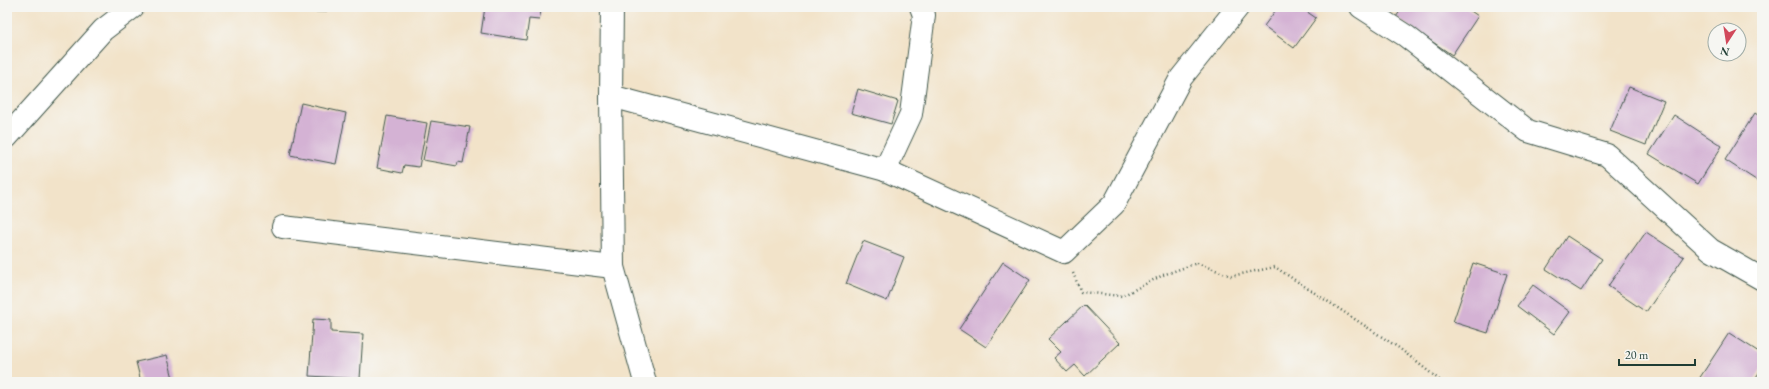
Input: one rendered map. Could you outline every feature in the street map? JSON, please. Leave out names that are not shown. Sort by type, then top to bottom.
[{"type":"street","points":[[7,137],[103,30],[133,7]]},
{"type":"street","points":[[612,7],[611,96],[613,267],[645,382]]},
{"type":"street","points":[[885,170],[911,114],[924,15],[922,7]]},
{"type":"street","points":[[611,96],[885,170],[1064,252],[1114,204],[1181,78],[1238,7]]},
{"type":"street","points":[[1361,7],[1406,36],[1528,131],[1606,155],[1711,250],[1762,279]]},
{"type":"street","points":[[283,228],[613,267]]},
{"type":"path","points":[[1064,252],[1081,292],[1122,296],[1163,275],[1197,263],[1230,276],[1275,267],[1400,348],[1442,382]]},
{"type":"building","points":[[286,7],[326,7],[326,12],[286,11]]},
{"type":"building","points":[[485,7],[542,7],[539,20],[529,19],[526,40],[481,33]]},
{"type":"building","points":[[1278,7],[1300,7],[1316,18],[1294,48],[1264,26]]},
{"type":"building","points":[[1403,7],[1465,7],[1478,16],[1452,55],[1396,17]]},
{"type":"building","points":[[1629,87],[1664,101],[1646,145],[1610,131]]},
{"type":"building","points":[[858,89],[898,101],[891,124],[851,113]]},
{"type":"building","points":[[301,103],[346,113],[336,164],[290,155]]},
{"type":"building","points":[[1755,113],[1762,118],[1762,177],[1759,182],[1725,160]]},
{"type":"building","points":[[1674,115],[1722,146],[1698,184],[1649,154]]},
{"type":"building","points":[[387,116],[427,123],[419,167],[404,165],[402,173],[377,168]]},
{"type":"building","points":[[431,121],[470,127],[463,163],[458,162],[457,166],[423,160]]},
{"type":"building","points":[[1646,232],[1684,257],[1646,312],[1608,286]]},
{"type":"building","points":[[1567,236],[1602,259],[1581,291],[1546,269]]},
{"type":"building","points":[[863,241],[904,257],[887,301],[846,284]]},
{"type":"building","points":[[1003,262],[1030,280],[986,347],[959,329]]},
{"type":"building","points":[[1473,263],[1507,274],[1488,333],[1453,322]]},
{"type":"building","points":[[1533,285],[1570,312],[1554,334],[1517,306]]},
{"type":"building","points":[[1084,305],[1120,343],[1085,376],[1075,365],[1067,372],[1054,358],[1061,352],[1048,339]]},
{"type":"building","points":[[313,319],[331,320],[331,332],[363,334],[360,379],[309,376]]},
{"type":"building","points":[[1729,333],[1762,354],[1762,368],[1753,382],[1697,382]]},
{"type":"building","points":[[167,355],[174,382],[141,382],[136,362]]}]
